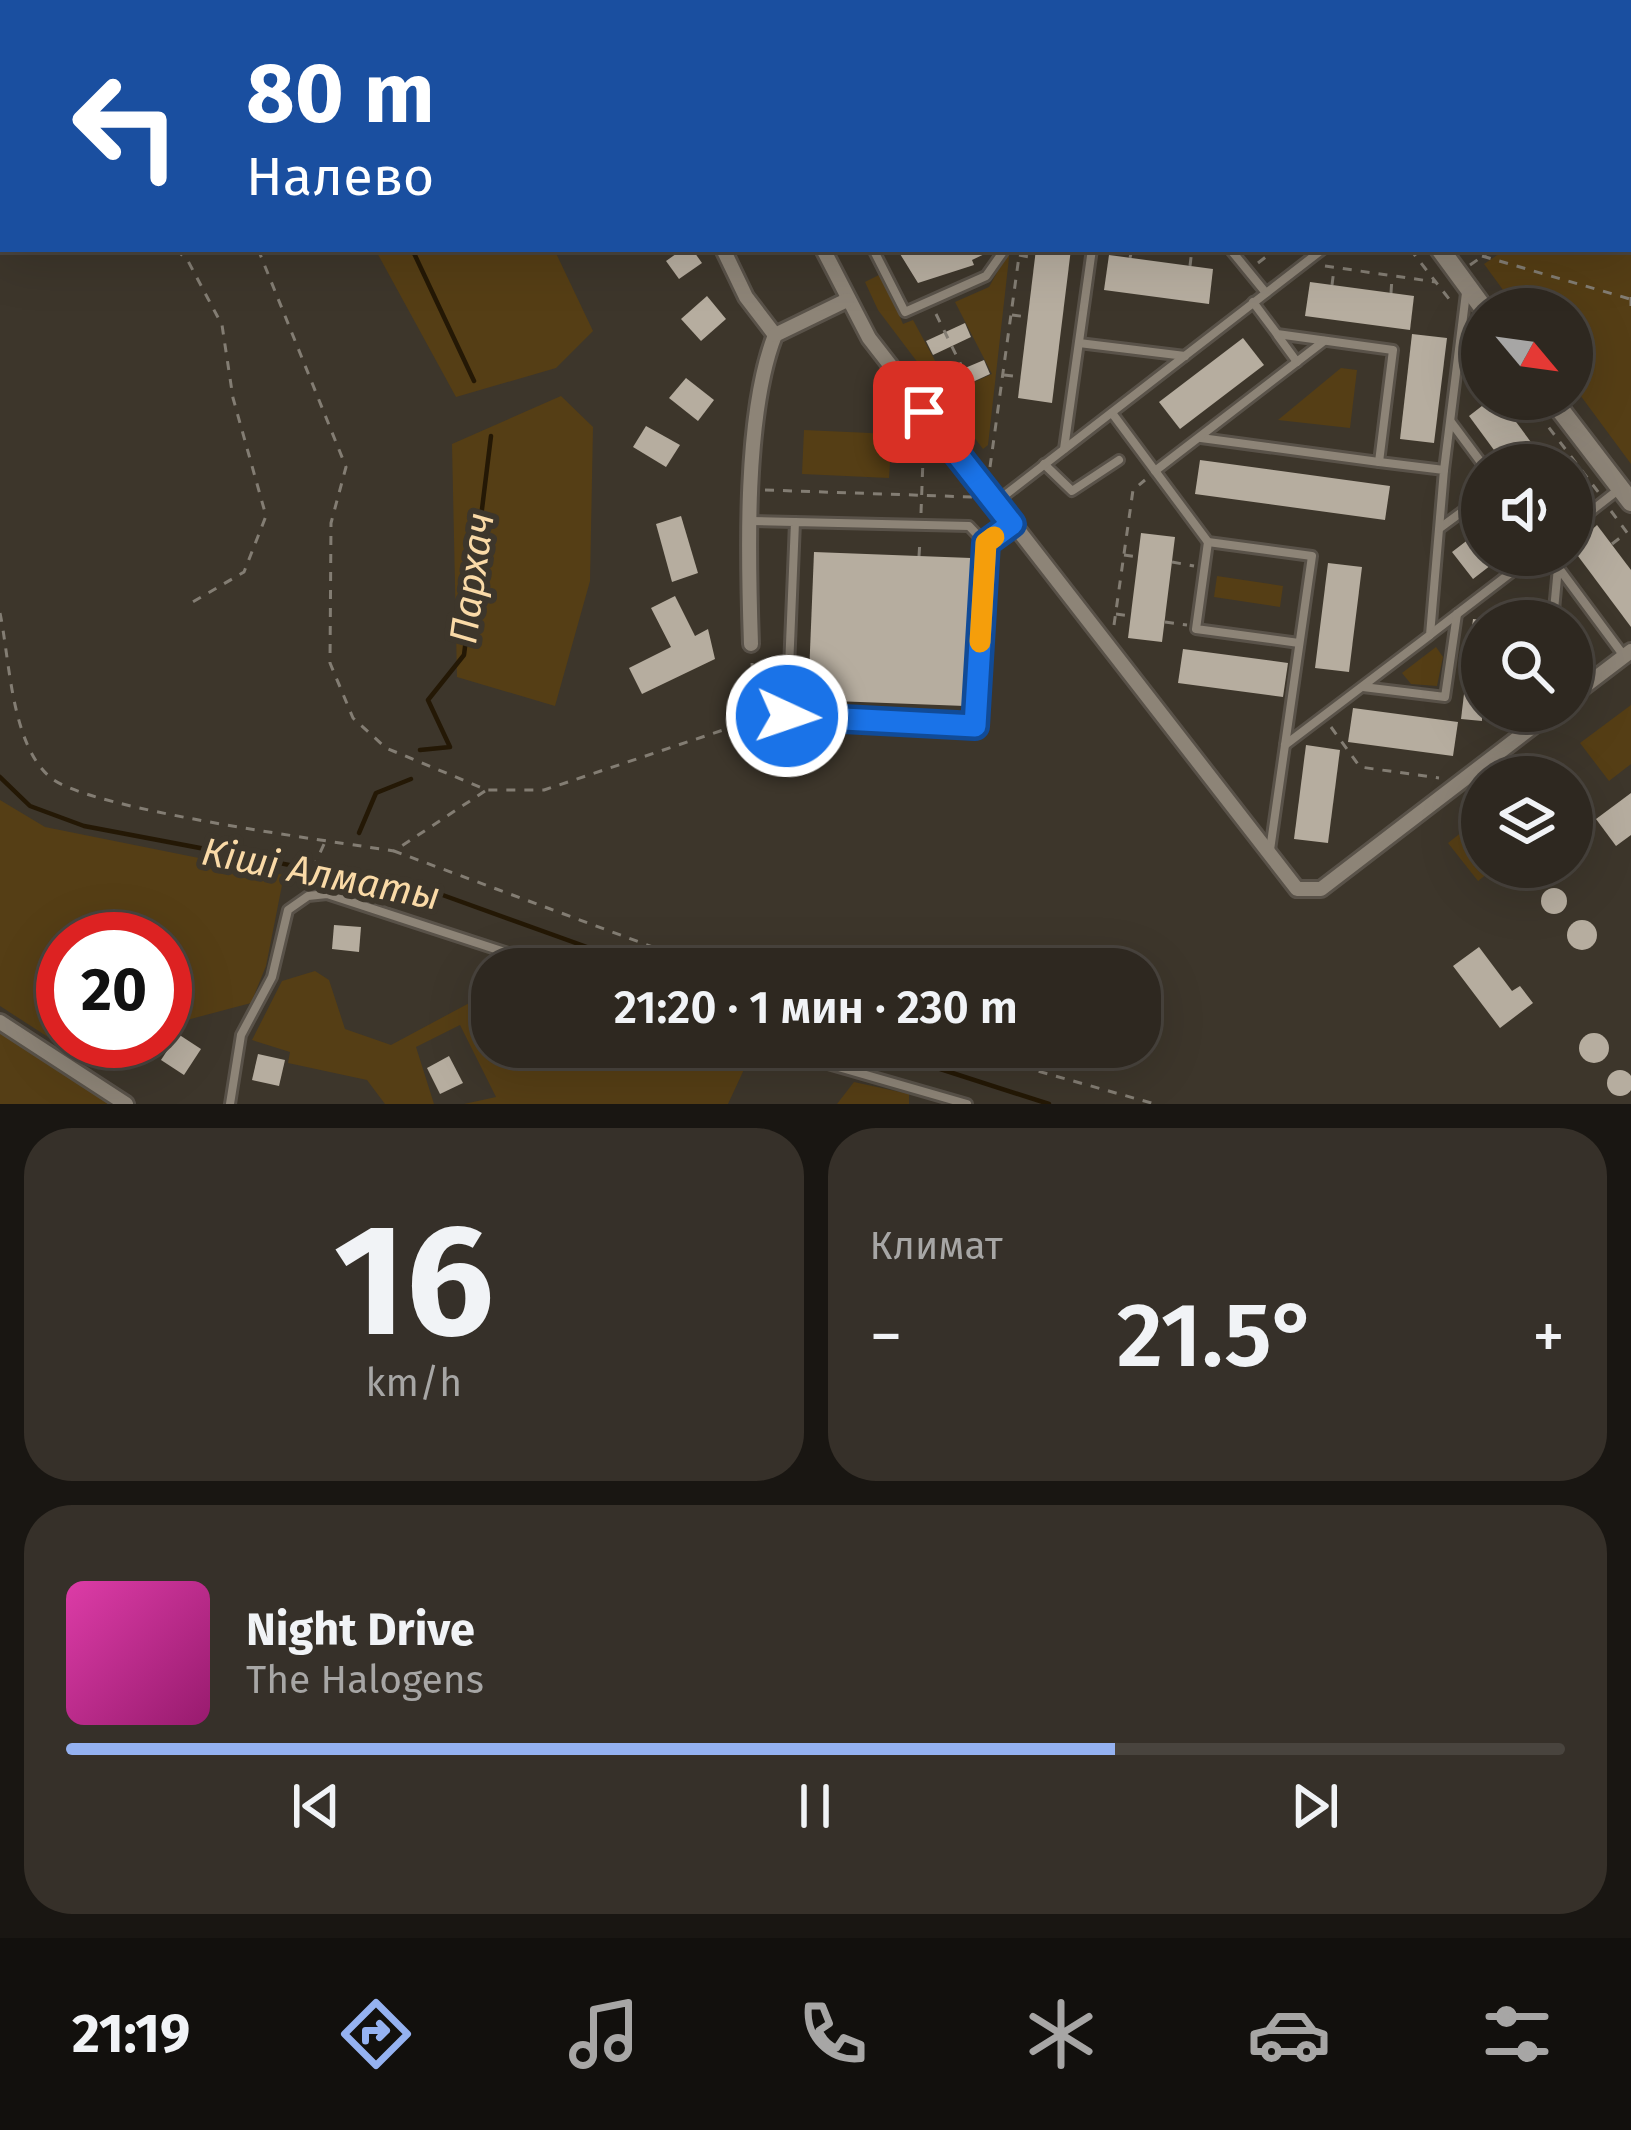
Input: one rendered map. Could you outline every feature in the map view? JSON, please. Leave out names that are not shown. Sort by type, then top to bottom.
[{"type":"street","points":[[724,252],[746,297],[775,335]]},
{"type":"street","points":[[825,252],[847,300],[924,412],[1297,889],[1316,892],[1522,732]]},
{"type":"street","points":[[1442,252],[1469,288]]},
{"type":"street","points":[[751,644],[752,489],[760,375],[775,335],[847,300]]},
{"type":"street","points":[[1567,420],[1622,495]]},
{"type":"street","points":[[1593,680],[1628,654]]},
{"type":"street","points":[[0,1022],[126,1104]]},
{"type":"lane","points":[[875,252],[905,312],[986,275],[1003,252]]},
{"type":"lane","points":[[1064,449],[1092,252]]},
{"type":"lane","points":[[1231,252],[1266,293]]},
{"type":"lane","points":[[991,498],[1064,449],[1318,252]]},
{"type":"lane","points":[[1463,279],[1463,288]]},
{"type":"lane","points":[[1253,302],[1297,362]]},
{"type":"lane","points":[[1430,635],[1461,332]]},
{"type":"lane","points":[[1277,334],[1393,350],[1379,462]]},
{"type":"lane","points":[[1156,471],[1324,340]]},
{"type":"lane","points":[[1079,343],[1185,356]]},
{"type":"lane","points":[[1112,412],[1208,542],[1196,626],[1299,643]]},
{"type":"lane","points":[[1450,420],[1468,444]]},
{"type":"lane","points":[[1199,437],[1444,470]]},
{"type":"lane","points":[[1044,464],[1072,491],[1119,460]]},
{"type":"lane","points":[[1593,513],[1622,495]]},
{"type":"lane","points":[[1439,529],[1461,512]]},
{"type":"lane","points":[[751,520],[969,526],[986,543],[975,726],[787,716],[795,522]]},
{"type":"lane","points":[[986,543],[1012,524]]},
{"type":"lane","points":[[1208,542],[1312,556],[1269,855]]},
{"type":"lane","points":[[1285,745],[1507,576]]},
{"type":"lane","points":[[1565,576],[1628,654]]},
{"type":"lane","points":[[1361,687],[1445,697],[1457,614]]},
{"type":"lane","points":[[230,1104],[241,1034],[272,977],[289,910],[308,896],[327,894],[493,948]]},
{"type":"lane","points":[[842,1068],[967,1104]]},
{"type":"path","points":[[179,252],[222,325],[233,398],[266,516],[244,572],[191,603]]},
{"type":"path","points":[[259,252],[346,467],[331,523],[330,663],[353,718],[386,748],[487,790],[544,790],[754,720],[787,716]]},
{"type":"path","points":[[752,489],[991,498],[1020,252],[1035,258]]},
{"type":"path","points":[[1130,258],[1131,252]]},
{"type":"path","points":[[1190,266],[1192,252]]},
{"type":"path","points":[[1248,271],[1272,252]]},
{"type":"path","points":[[1412,252],[1461,313]]},
{"type":"path","points":[[1463,279],[1489,252]]},
{"type":"path","points":[[1483,256],[1630,298],[1631,311]]},
{"type":"path","points":[[1305,263],[1436,282]]},
{"type":"path","points":[[1332,285],[1334,267]]},
{"type":"path","points":[[1391,293],[1393,275]]},
{"type":"path","points":[[929,302],[961,365]]},
{"type":"path","points":[[1011,315],[1028,317]]},
{"type":"path","points":[[1003,375],[1021,376]]},
{"type":"path","points":[[919,556],[924,412]]},
{"type":"path","points":[[1548,420],[1622,495],[1631,538]]},
{"type":"path","points":[[1111,651],[1132,490],[1156,471]]},
{"type":"path","points":[[1612,544],[1627,532]]},
{"type":"path","points":[[1124,556],[1138,556]]},
{"type":"path","points":[[1172,562],[1204,567]]},
{"type":"path","points":[[0,613],[27,744],[52,778],[99,798],[394,851],[655,948]]},
{"type":"path","points":[[1116,614],[1131,616]]},
{"type":"path","points":[[1165,622],[1196,626]]},
{"type":"path","points":[[751,644],[754,720]]},
{"type":"path","points":[[1323,716],[1360,767],[1460,780]]},
{"type":"path","points":[[394,851],[487,790]]},
{"type":"path","points":[[304,890],[326,840]]},
{"type":"path","points":[[1027,1068],[1155,1104]]},
{"type":"shaded area","points":[[377,252],[555,252],[593,331],[556,368],[456,397]]},
{"type":"shaded area","points":[[1010,252],[988,445],[983,449],[878,310],[865,282],[881,274],[903,324],[913,320],[952,392],[992,374],[955,302],[989,287]]},
{"type":"shaded area","points":[[1502,252],[1631,252],[1631,464],[1593,412],[1593,288],[1502,288],[1484,264]]},
{"type":"shaded area","points":[[1341,368],[1357,370],[1350,428],[1278,420]]},
{"type":"shaded area","name":"Пархач","points":[[561,396],[593,427],[590,581],[555,706],[457,677],[452,444]]},
{"type":"shaded area","points":[[804,430],[892,434],[889,478],[802,474]]},
{"type":"shaded area","points":[[1217,576],[1283,586],[1280,607],[1214,597]]},
{"type":"shaded area","points":[[1436,647],[1443,657],[1437,686],[1411,684],[1402,673]]},
{"type":"shaded area","points":[[1631,705],[1631,764],[1609,781],[1580,743]]},
{"type":"shaded area","points":[[0,800],[45,827],[284,875],[266,966],[251,1003],[192,1019],[192,912],[36,912],[36,1029],[0,1006]]},
{"type":"shaded area","points":[[1461,833],[1461,859],[1448,843]]},
{"type":"shaded area","points":[[315,971],[329,980],[345,1029],[391,1045],[471,1002],[471,1047],[460,1025],[416,1047],[434,1104],[385,1104],[367,1080],[288,1063],[290,1052],[252,1040],[282,981]]},
{"type":"shaded area","points":[[0,1028],[36,1051],[36,1068],[62,1068],[118,1104],[0,1104]]},
{"type":"shaded area","points":[[482,1068],[745,1068],[728,1104],[464,1104],[496,1097]]},
{"type":"shaded area","points":[[854,1082],[909,1094],[909,1104],[837,1104]]},
{"type":"building","points":[[679,252],[694,252],[702,263],[679,279],[666,261]]},
{"type":"building","points":[[899,252],[989,252],[972,260],[974,265],[918,283]]},
{"type":"building","points":[[1036,252],[1071,252],[1052,403],[1018,398]]},
{"type":"building","points":[[1109,255],[1213,269],[1209,304],[1104,290]]},
{"type":"building","points":[[1310,282],[1414,296],[1410,330],[1305,316]]},
{"type":"building","points":[[707,296],[726,319],[701,341],[681,319]]},
{"type":"building","points":[[965,323],[971,337],[933,355],[926,341]]},
{"type":"building","points":[[1412,334],[1447,338],[1434,443],[1400,439]]},
{"type":"building","points":[[1243,338],[1264,365],[1180,429],[1159,402]]},
{"type":"building","points":[[984,360],[990,374],[953,391],[946,376]]},
{"type":"building","points":[[686,378],[714,400],[698,421],[669,398]]},
{"type":"building","points":[[1472,420],[1515,420],[1532,444],[1490,444]]},
{"type":"building","points":[[646,426],[680,445],[666,467],[633,447]]},
{"type":"building","points":[[1200,460],[1390,486],[1385,520],[1195,494]]},
{"type":"building","points":[[681,516],[698,573],[672,582],[656,524]]},
{"type":"building","points":[[1597,525],[1631,570],[1631,627],[1593,576],[1593,529]]},
{"type":"building","points":[[1141,533],[1175,537],[1162,642],[1128,638]]},
{"type":"building","points":[[814,552],[971,558],[965,706],[808,700]]},
{"type":"building","points":[[1328,563],[1362,567],[1349,672],[1315,668]]},
{"type":"building","points":[[675,596],[695,636],[708,629],[715,659],[642,694],[629,668],[671,647],[651,608]]},
{"type":"building","points":[[1183,649],[1288,663],[1283,697],[1178,683]]},
{"type":"building","points":[[1353,708],[1458,722],[1453,756],[1348,742]]},
{"type":"building","points":[[1306,745],[1340,750],[1328,843],[1294,839]]},
{"type":"building","points":[[1631,793],[1631,835],[1616,846],[1596,819]]},
{"type":"building","points":[[1549,889],[1559,889],[1566,896],[1566,906],[1559,913],[1549,913],[1542,906],[1542,896]]},
{"type":"building","points":[[1582,920],[1593,924],[1597,935],[1593,946],[1582,950],[1571,946],[1567,935],[1571,924]]},
{"type":"building","points":[[334,925],[361,927],[359,952],[332,949]]},
{"type":"building","points":[[1479,947],[1512,991],[1520,986],[1533,1003],[1500,1028],[1453,966]]},
{"type":"building","points":[[1594,1033],[1605,1037],[1609,1048],[1605,1059],[1594,1063],[1583,1059],[1579,1048],[1583,1037]]},
{"type":"building","points":[[258,1054],[285,1060],[279,1086],[252,1080]]},
{"type":"building","points":[[449,1056],[463,1083],[440,1094],[427,1068]]},
{"type":"building","points":[[1610,1073],[1630,1073],[1630,1093],[1610,1093]]},
{"type":"waterway","name":"Пархач","points":[[413,252],[474,381]]},
{"type":"waterway","name":"Пархач","points":[[420,750],[450,747],[428,700],[464,655],[491,436]]},
{"type":"waterway","name":"Кіші Алматы","points":[[0,777],[30,806],[84,826],[437,893],[590,948]]},
{"type":"waterway","name":"Пархач","points":[[359,833],[376,793],[411,779]]},
{"type":"waterway","name":"Кіші Алматы","points":[[937,1068],[1049,1104]]},
{"type":"slow traffic","points":[[980,642],[986,543],[994,537]]},
{"type":"route","points":[[787,716],[975,726],[986,543],[1012,524],[924,412]]}]
